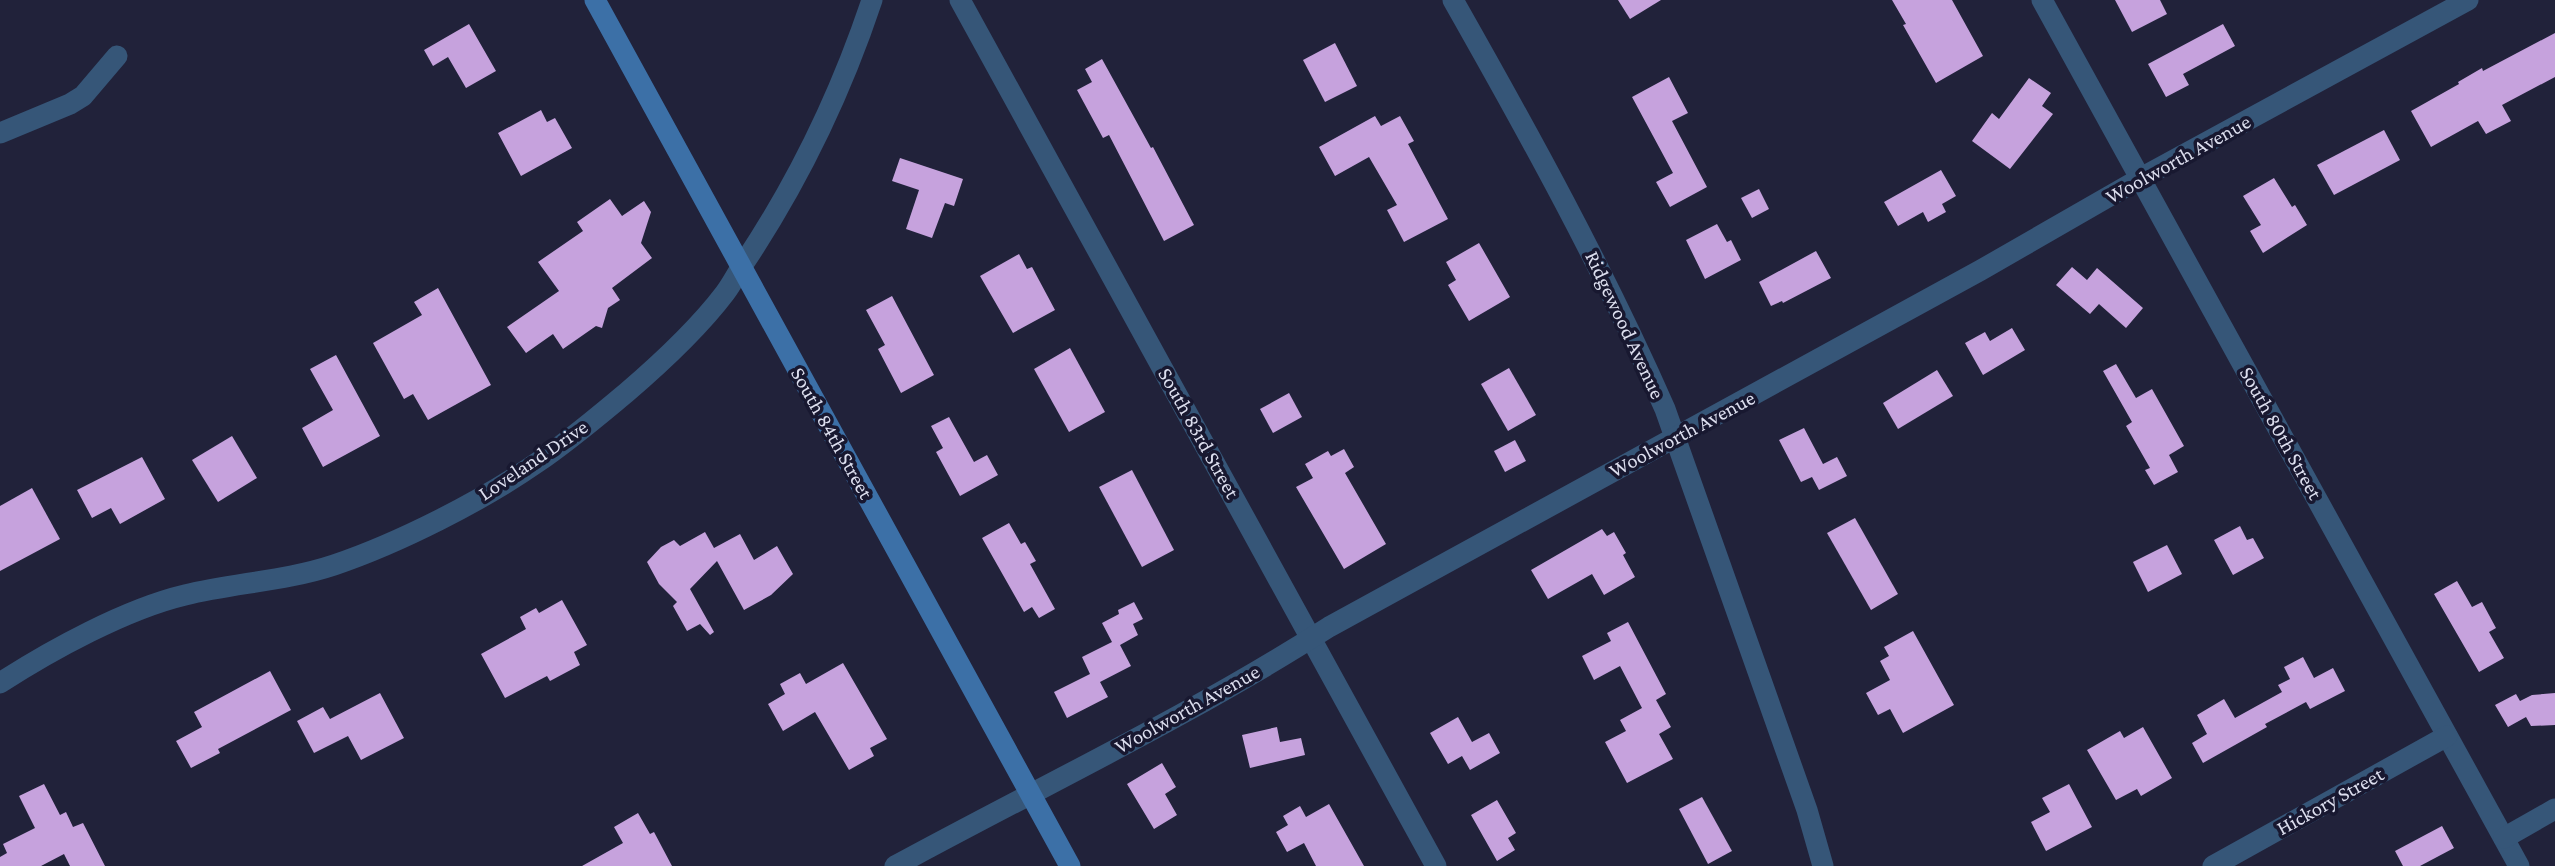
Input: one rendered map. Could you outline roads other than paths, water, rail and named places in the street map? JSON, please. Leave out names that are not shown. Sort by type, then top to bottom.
[{"type":"main road","name":"South 84th Street","points":[[595,0],[1070,866]]},
{"type":"street","name":"Loveland Drive","points":[[0,684],[45,656],[141,610],[181,596],[239,583],[301,575],[350,560],[422,527],[504,484],[577,434],[650,372],[726,293],[794,180],[830,108],[860,37],[872,0]]},
{"type":"street","name":"South 83rd Street","points":[[960,0],[1436,866]]},
{"type":"street","name":"Ridgewood Avenue","points":[[1453,0],[1574,217],[1638,348],[1675,437],[1807,810],[1823,866]]},
{"type":"street","name":"South 80th Street","points":[[2042,0],[2519,866]]},
{"type":"street","name":"Woolworth Avenue","points":[[895,866],[1059,780],[1981,270],[2141,178],[2468,0]]},
{"type":"street","points":[[0,133],[83,96],[117,56]]},
{"type":"street","name":"Hickory Street","points":[[2213,866],[2447,736]]},
{"type":"street","points":[[2504,838],[2555,809]]}]
